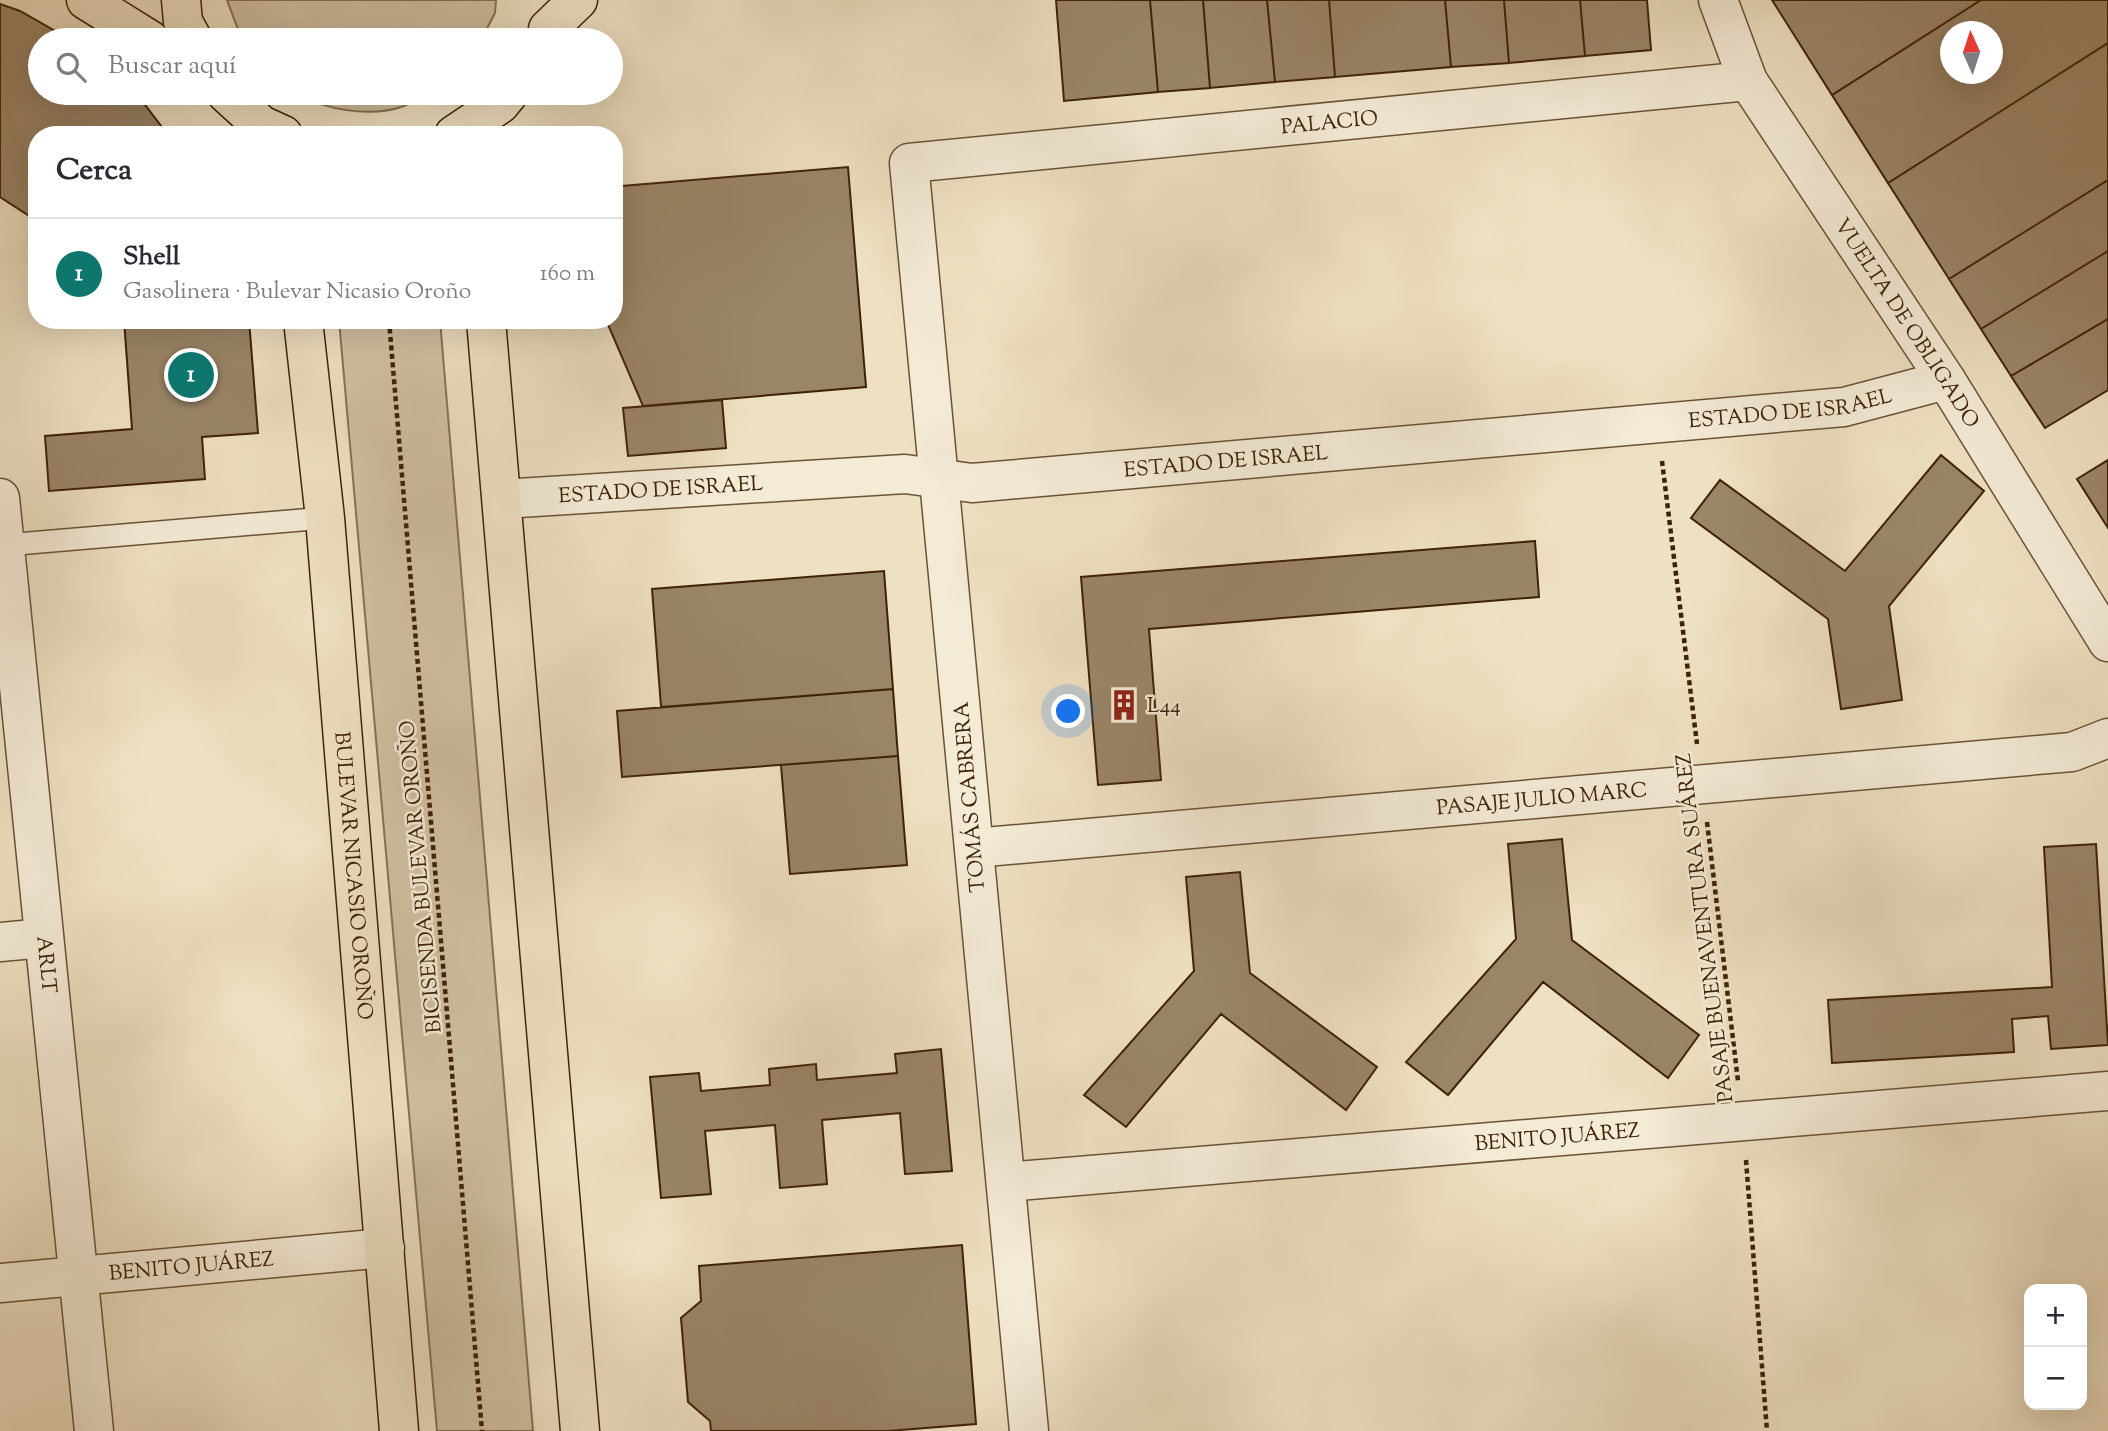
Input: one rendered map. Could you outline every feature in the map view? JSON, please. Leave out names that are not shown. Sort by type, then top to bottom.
[{"type":"main road","points":[[86,0],[131,28]]},
{"type":"main road","points":[[181,0],[183,22],[186,28]]},
{"type":"main road","points":[[547,23],[578,0]]},
{"type":"main road","points":[[240,105],[264,126]]},
{"type":"main road","points":[[471,126],[502,110]]},
{"type":"main road","name":"BULEVAR NICASIO OROÑO","points":[[304,329],[325,518],[399,1431]]},
{"type":"main road","points":[[487,329],[580,1431]]},
{"type":"street","name":"VUELTA DE OBLIGADO","points":[[1718,0],[1748,81],[1946,380],[2108,642]]},
{"type":"street","name":"PALACIO","points":[[909,163],[1748,81]]},
{"type":"street","name":"TOMÁS CABRERA","points":[[909,163],[1029,1431]]},
{"type":"street","name":"ESTADO DE ISRAEL","points":[[502,499],[905,474],[972,483],[1844,407],[1946,380]]},
{"type":"street","name":"ARLT","points":[[0,498],[5,545],[5,591],[44,938],[94,1431]]},
{"type":"street","name":"PASAJE JULIO MARC","points":[[974,848],[2071,752],[2108,738]]},
{"type":"street","points":[[0,942],[44,938]]},
{"type":"street","name":"BENITO JUÁREZ","points":[[1006,1182],[2108,1091]]},
{"type":"street","name":"BENITO JUÁREZ","points":[[0,1283],[385,1248]]},
{"type":"lane","points":[[5,545],[325,518]]},
{"type":"path","name":"BICISENDA BULEVAR OROÑO","points":[[390,329],[482,1431]]},
{"type":"path","name":"PASAJE BUENAVENTURA SUÁREZ","points":[[1658,424],[1743,1121],[1767,1431]]},
{"type":"shaded area","points":[[227,0],[496,0],[495,13],[487,28],[238,28]]},
{"type":"shaded area","points":[[324,105],[406,105],[391,110],[363,112]]},
{"type":"shaded area","points":[[340,329],[441,329],[533,1431],[437,1431]]},
{"type":"building","points":[[1056,0],[1150,0],[1158,92],[1064,101]]},
{"type":"building","points":[[1150,0],[1203,0],[1210,88],[1158,92]]},
{"type":"building","points":[[1203,0],[1267,0],[1275,82],[1210,88]]},
{"type":"building","points":[[1267,0],[1329,0],[1335,77],[1275,82]]},
{"type":"building","points":[[1329,0],[1445,0],[1451,67],[1335,77]]},
{"type":"building","points":[[1445,0],[1504,0],[1509,63],[1451,67]]},
{"type":"building","points":[[1504,0],[1580,0],[1585,56],[1509,63]]},
{"type":"building","points":[[1580,0],[1647,0],[1651,50],[1585,56]]},
{"type":"building","points":[[1772,0],[1981,0],[1948,21],[1940,21],[1940,26],[1832,95]]},
{"type":"building","points":[[1981,0],[2108,0],[2108,43],[1888,183],[1832,95],[1940,26],[1940,84],[2003,84],[2003,21],[1948,21]]},
{"type":"building","points":[[0,4],[20,11],[50,28],[28,28],[28,105],[145,105],[161,126],[28,126],[28,215],[0,197]]},
{"type":"building","points":[[2108,43],[2108,180],[1949,279],[1888,183]]},
{"type":"building","points":[[848,167],[866,387],[643,406],[610,329],[623,329],[623,186]]},
{"type":"building","points":[[2108,180],[2108,251],[1981,329],[1949,279]]},
{"type":"building","points":[[2108,251],[2108,319],[2011,376],[1981,329]]},
{"type":"building","points":[[2108,319],[2108,390],[2045,428],[2011,376]]},
{"type":"building","points":[[125,329],[250,329],[258,433],[202,437],[205,479],[49,491],[45,436],[132,429]]},
{"type":"building","points":[[722,400],[726,448],[628,456],[623,408]]},
{"type":"building","points":[[1941,455],[1984,491],[1889,606],[1902,700],[1841,709],[1828,619],[1691,518],[1720,480],[1845,571]]},
{"type":"building","points":[[2108,460],[2108,528],[2077,479]]},
{"type":"building","name":"L44","points":[[1535,541],[1539,597],[1149,629],[1161,780],[1098,785],[1081,577]]},
{"type":"building","points":[[884,571],[893,689],[661,707],[652,589]]},
{"type":"building","points":[[893,689],[898,756],[622,777],[617,711]]},
{"type":"building","points":[[898,756],[907,865],[790,874],[781,765]]},
{"type":"building","points":[[1562,839],[1572,940],[1699,1035],[1668,1078],[1543,982],[1448,1095],[1406,1062],[1516,939],[1508,844]]},
{"type":"building","points":[[2096,844],[2108,1045],[2051,1049],[2048,1016],[2012,1019],[2014,1052],[1832,1063],[1828,1000],[2052,987],[2044,847]]},
{"type":"building","points":[[1240,872],[1250,973],[1377,1067],[1346,1110],[1221,1014],[1126,1127],[1084,1095],[1194,971],[1186,877]]},
{"type":"building","points":[[941,1049],[952,1171],[905,1174],[900,1113],[822,1120],[827,1184],[780,1188],[775,1125],[705,1131],[711,1194],[661,1198],[650,1077],[699,1073],[701,1091],[770,1085],[769,1069],[816,1064],[817,1080],[897,1073],[895,1054]]},
{"type":"building","points":[[962,1245],[976,1424],[888,1431],[711,1431],[710,1421],[688,1402],[681,1318],[701,1301],[699,1266]]},
{"type":"place","name":"Shell","points":[[191,375]]},
{"type":"place","name":"L44","points":[[1124,705]]}]
